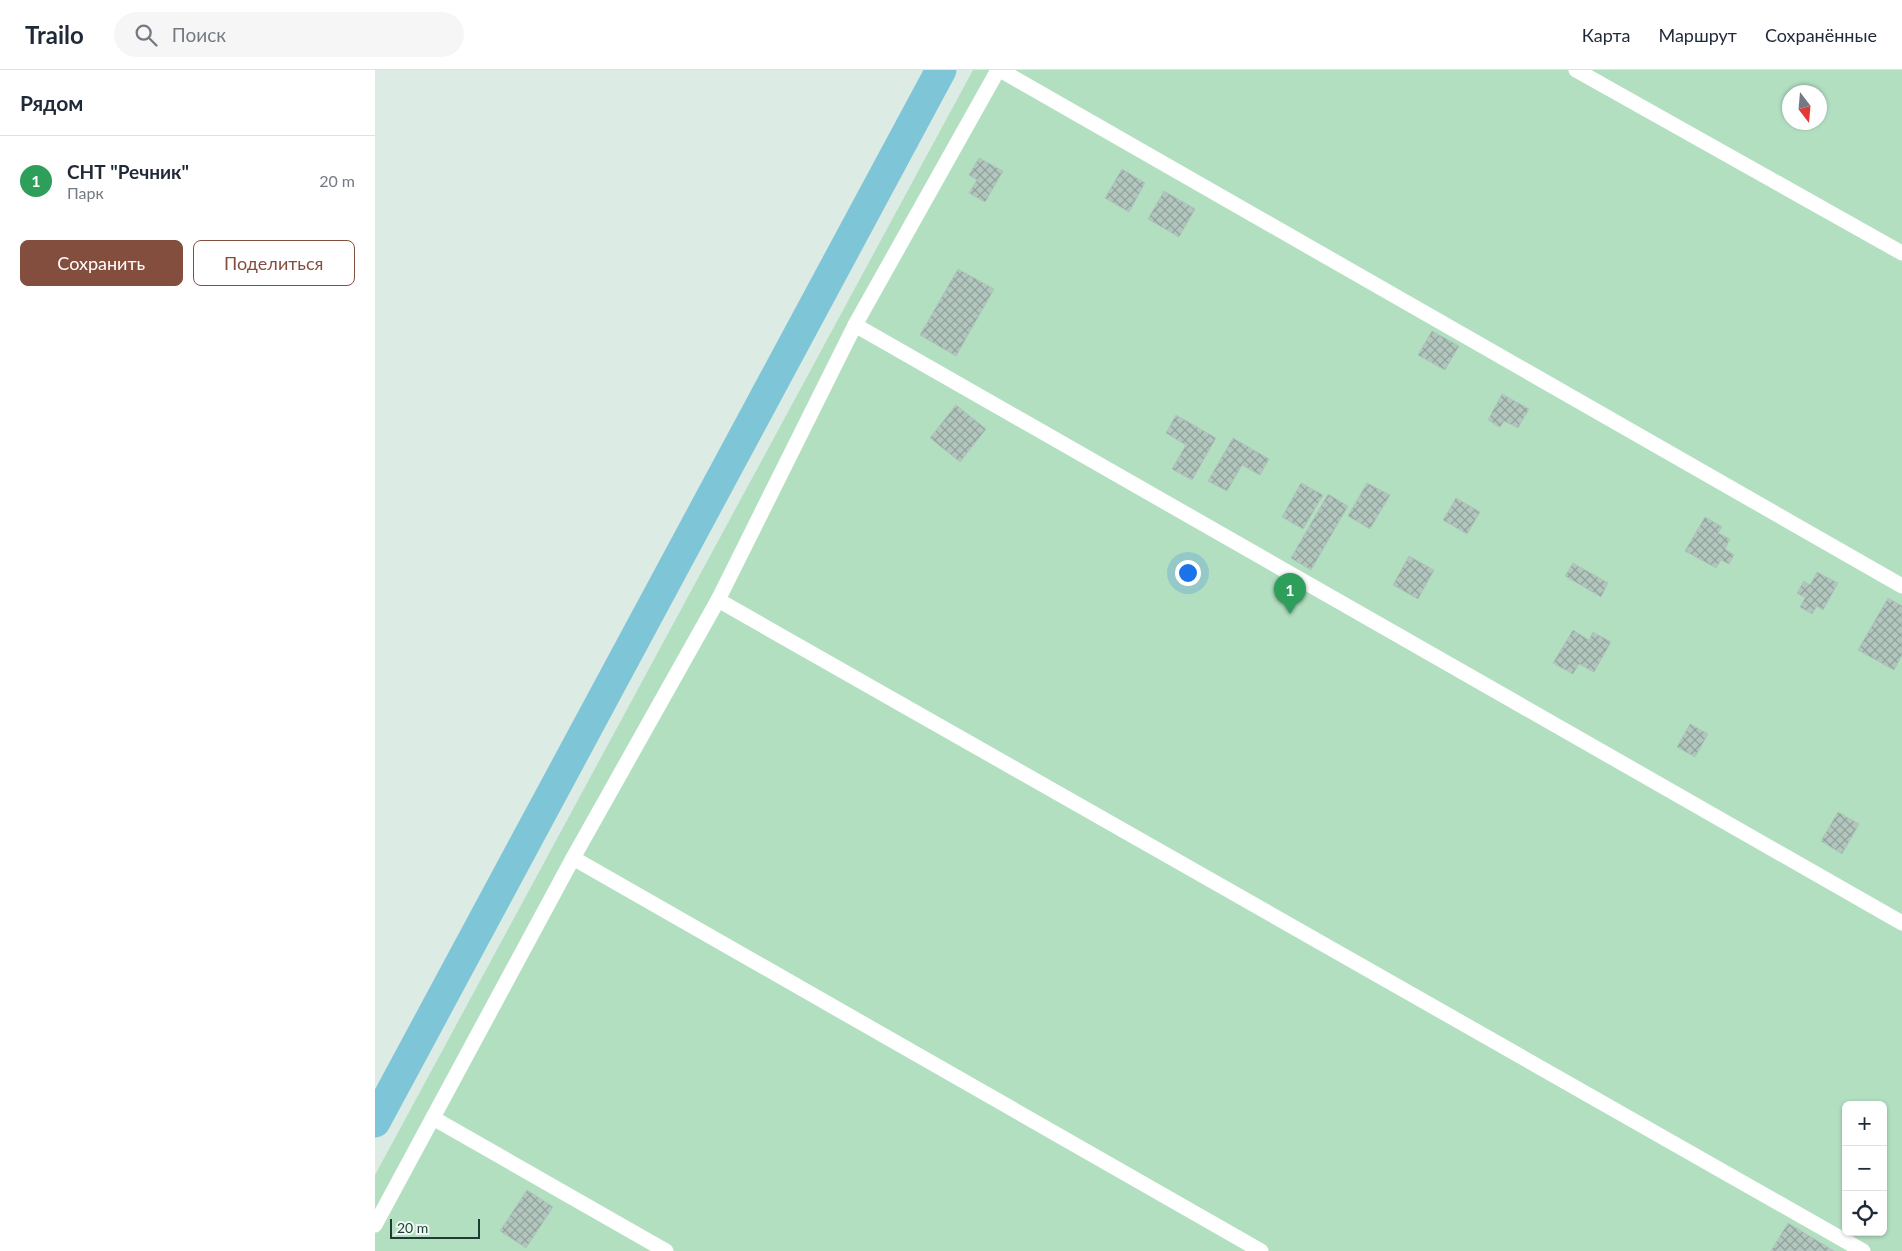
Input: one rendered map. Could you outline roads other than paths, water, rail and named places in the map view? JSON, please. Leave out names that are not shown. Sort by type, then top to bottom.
[{"type":"street","points":[[375,1225],[573,858],[718,600],[855,324],[999,70],[1902,586]]},
{"type":"street","points":[[1576,70],[1902,253]]},
{"type":"street","points":[[855,324],[1902,923]]},
{"type":"street","points":[[718,600],[1863,1251]]},
{"type":"street","points":[[573,858],[1261,1251]]},
{"type":"street","points":[[433,1118],[666,1251]]},
{"type":"waterway","points":[[375,1122],[941,70]]},
{"type":"place","name":"СНТ \"Речник\"","points":[[1290,614]]}]
